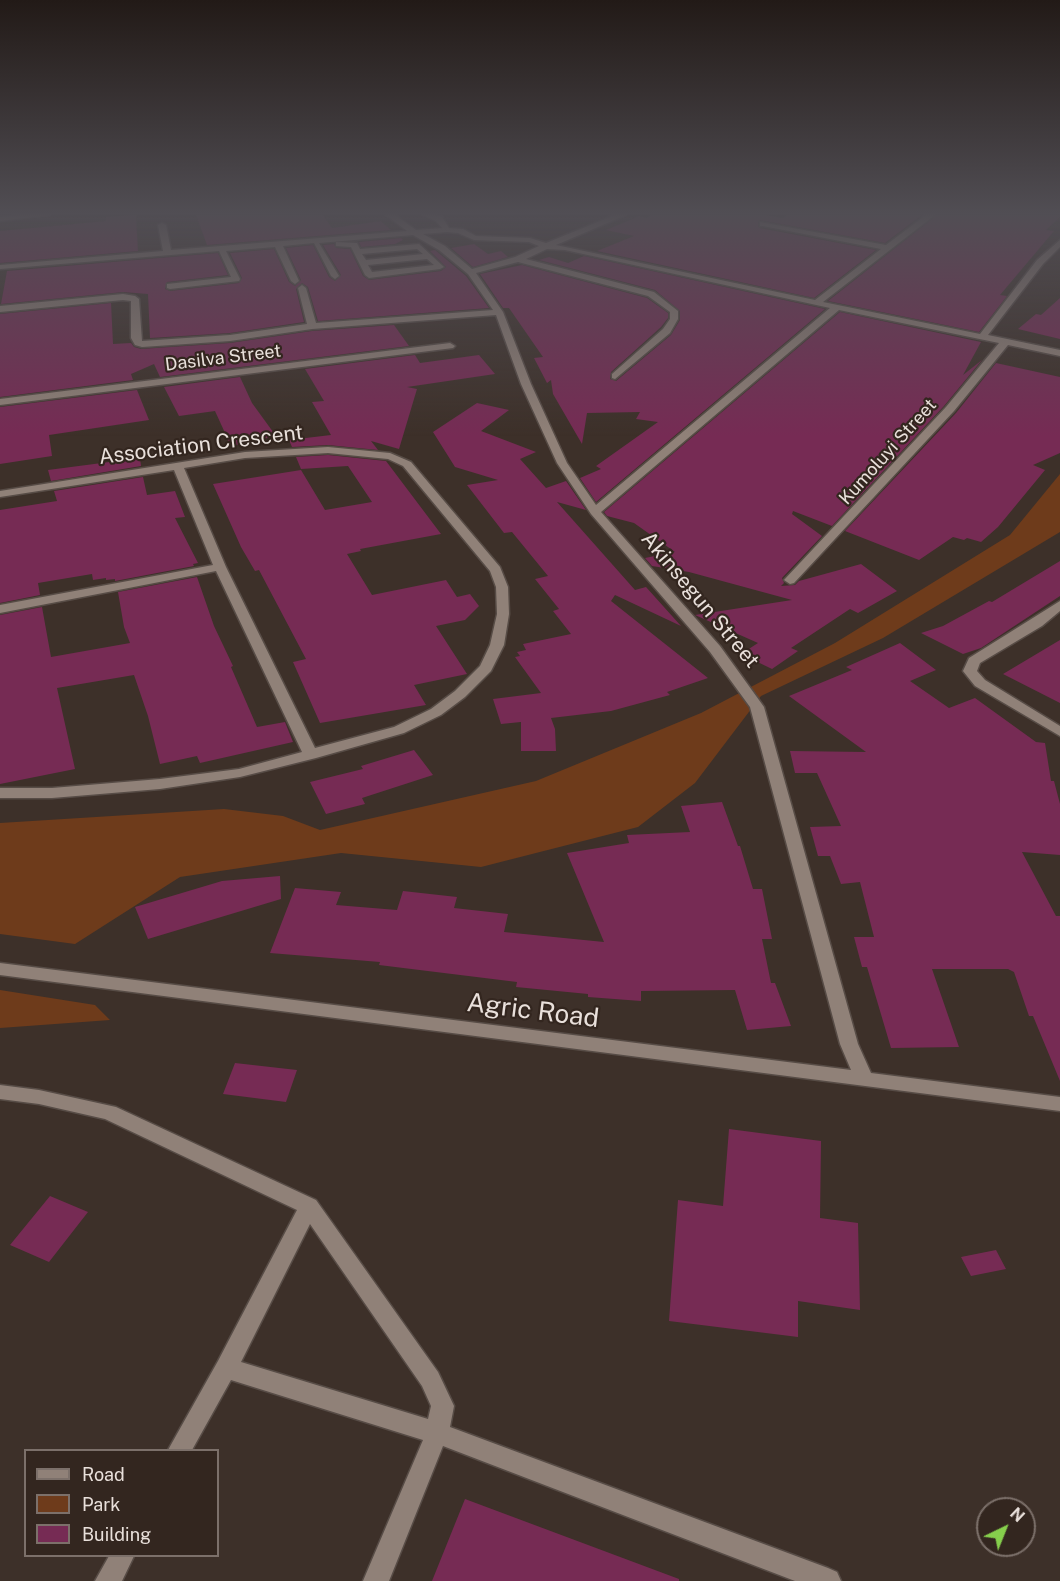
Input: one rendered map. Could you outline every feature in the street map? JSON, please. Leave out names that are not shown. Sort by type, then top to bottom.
[{"type":"street","points":[[302,289],[312,326]]},
{"type":"street","name":"Akinsegun Street","points":[[483,289],[499,312],[526,384],[562,463],[595,512],[739,679],[757,707],[849,1044],[864,1078]]},
{"type":"street","points":[[615,376],[667,331],[674,319],[674,311],[651,294],[631,289]]},
{"type":"street","points":[[751,289],[1060,353]]},
{"type":"street","points":[[816,303],[834,289]]},
{"type":"street","points":[[983,336],[1019,289]]},
{"type":"street","points":[[0,309],[123,297],[135,299],[136,338],[138,343],[142,344],[230,338],[312,326],[499,312]]},
{"type":"street","points":[[595,512],[837,307]]},
{"type":"street","name":"Kumoluyi Street","points":[[790,580],[950,409],[1006,341]]},
{"type":"street","name":"Dasilva Street","points":[[0,402],[450,346]]},
{"type":"street","name":"Association Crescent","points":[[0,494],[245,456],[328,450],[390,456],[407,464],[496,570],[502,587],[503,614],[497,645],[486,668],[460,694],[436,712],[399,730],[240,773],[160,784],[51,793],[0,792]]},
{"type":"street","points":[[178,466],[220,567],[311,755]]},
{"type":"street","points":[[0,609],[220,567]]},
{"type":"street","points":[[1060,605],[1038,623],[974,661],[970,671],[980,683],[1060,732]]},
{"type":"street","name":"Agric Road","points":[[0,969],[1060,1104]]},
{"type":"street","points":[[0,1092],[39,1097],[109,1112],[309,1206],[430,1379],[443,1406],[437,1433],[376,1581]]},
{"type":"street","points":[[181,1449],[226,1368],[309,1206]]},
{"type":"street","points":[[226,1368],[437,1433],[828,1581]]},
{"type":"street","points":[[108,1581],[121,1557]]},
{"type":"green space","points":[[1060,474],[1060,532],[883,638],[761,696],[695,783],[638,827],[481,867],[341,853],[180,877],[75,944],[0,934],[0,823],[224,809],[283,816],[320,830],[536,781],[701,713],[835,643],[1010,535]]},
{"type":"green space","points":[[0,990],[95,1005],[110,1020],[0,1028]]},
{"type":"building","points":[[4,289],[165,289],[170,291],[189,289],[296,289],[304,322],[230,333],[150,338],[148,294],[123,292],[1,304]]},
{"type":"building","points":[[309,289],[475,289],[489,308],[318,321]]},
{"type":"building","points":[[490,289],[612,289],[647,298],[668,313],[668,318],[661,327],[611,372],[610,379],[616,381],[671,335],[680,320],[680,311],[655,290],[650,289],[733,289],[825,309],[596,502],[580,478],[601,469],[596,466],[658,422],[636,419],[640,412],[587,413],[582,444],[553,394],[551,380],[547,383],[534,358],[543,357],[509,308],[503,308]]},
{"type":"building","points":[[771,289],[826,289],[814,298]]},
{"type":"building","points":[[843,289],[1005,289],[1000,295],[1007,296],[979,332],[828,301]]},
{"type":"building","points":[[1060,298],[1060,339],[1018,329],[1036,314],[1041,315]]},
{"type":"building","points":[[111,303],[113,344],[131,343],[134,347],[141,349],[230,343],[312,331],[394,325],[409,346],[160,377],[154,364],[131,374],[133,380],[0,397],[0,314]]},
{"type":"building","points":[[840,312],[981,342],[963,375],[982,360],[944,406],[832,526],[793,511],[792,514],[822,536],[782,578],[784,583],[781,586],[795,585],[799,581],[861,564],[897,591],[858,613],[850,609],[791,648],[798,651],[772,669],[741,654],[758,643],[695,615],[792,600],[689,572],[652,566],[645,558],[675,552],[634,523],[607,516],[604,512]]},
{"type":"building","points":[[415,355],[420,363],[479,355],[495,374],[407,387],[417,389],[399,449],[371,441],[378,450],[328,445],[292,447],[289,440],[331,435],[312,402],[324,401],[305,369]]},
{"type":"building","points":[[996,363],[1060,377],[1060,453],[1033,465],[1045,470],[998,527],[981,542],[953,537],[919,560],[845,531],[956,413]]},
{"type":"building","points":[[240,377],[252,403],[276,436],[231,446],[215,411],[179,416],[164,387]]},
{"type":"building","points":[[137,390],[149,420],[49,435],[52,456],[0,464],[0,407]]},
{"type":"building","points":[[477,403],[509,410],[481,431],[536,452],[520,459],[546,488],[566,481],[586,510],[557,502],[635,590],[646,587],[681,626],[615,595],[611,601],[708,678],[667,692],[670,695],[611,711],[551,718],[555,729],[556,751],[521,751],[521,722],[501,724],[493,699],[541,693],[515,657],[520,656],[517,652],[526,650],[523,644],[571,634],[553,611],[559,609],[535,579],[548,576],[512,532],[504,533],[467,485],[498,480],[455,467],[433,432]]},
{"type":"building","points":[[328,455],[386,461],[441,534],[360,549],[361,551],[347,554],[372,595],[446,580],[457,597],[470,594],[479,606],[465,620],[436,626],[467,674],[414,685],[426,705],[320,723],[293,662],[306,659],[259,570],[255,571],[241,547],[213,484],[301,470],[325,510],[372,502],[348,466],[301,469],[296,457]]},
{"type":"building","points":[[140,458],[141,466],[51,481],[48,470]]},
{"type":"building","points":[[143,477],[147,495],[175,491],[185,517],[175,518],[198,563],[193,564],[194,566],[115,581],[115,579],[106,580],[106,578],[93,580],[92,574],[38,583],[40,595],[0,603],[0,510],[57,501],[54,491]]},
{"type":"building","points":[[1060,561],[1060,596],[981,648],[963,654],[921,633],[943,626],[989,601],[992,602]]},
{"type":"building","points":[[197,577],[214,626],[233,666],[231,667],[257,727],[285,722],[293,742],[200,763],[197,756],[160,764],[148,716],[134,675],[57,688],[75,769],[0,784],[0,615],[42,607],[51,657],[130,643],[124,627],[118,592]]},
{"type":"building","points":[[1060,640],[1060,703],[1003,674]]},
{"type":"building","points":[[900,643],[936,670],[910,681],[949,708],[975,698],[1036,742],[1045,743],[1051,781],[1054,781],[1060,804],[1060,855],[1022,852],[1056,916],[1060,916],[1060,1081],[1033,1016],[1029,1016],[1014,972],[1008,969],[932,969],[959,1047],[891,1048],[867,967],[862,967],[854,937],[874,937],[860,882],[841,884],[830,856],[818,856],[810,827],[841,826],[817,773],[795,773],[790,751],[866,752],[789,696],[852,670],[846,667]]},
{"type":"building","points":[[414,750],[433,775],[362,798],[365,804],[326,814],[310,782],[363,769],[361,766]]},
{"type":"building","points":[[722,802],[738,846],[740,846],[753,889],[762,889],[772,939],[762,939],[771,983],[775,983],[791,1026],[747,1030],[735,990],[641,991],[641,1001],[588,997],[588,994],[516,987],[517,982],[379,965],[380,962],[270,953],[295,888],[341,892],[336,905],[397,910],[403,891],[457,897],[454,908],[508,914],[504,932],[604,942],[567,853],[629,843],[627,835],[690,832],[681,806]]},
{"type":"building","points":[[280,876],[281,899],[148,939],[135,907],[222,881]]},
{"type":"building","points":[[235,1063],[297,1070],[286,1102],[223,1094]]},
{"type":"building","points":[[729,1129],[821,1141],[820,1218],[858,1223],[860,1310],[798,1301],[798,1337],[669,1321],[678,1200],[723,1206]]},
{"type":"building","points":[[50,1196],[88,1212],[49,1262],[10,1245]]},
{"type":"building","points":[[996,1250],[1006,1269],[971,1276],[961,1257]]},
{"type":"building","points":[[465,1499],[679,1579],[679,1581],[432,1581]]}]
